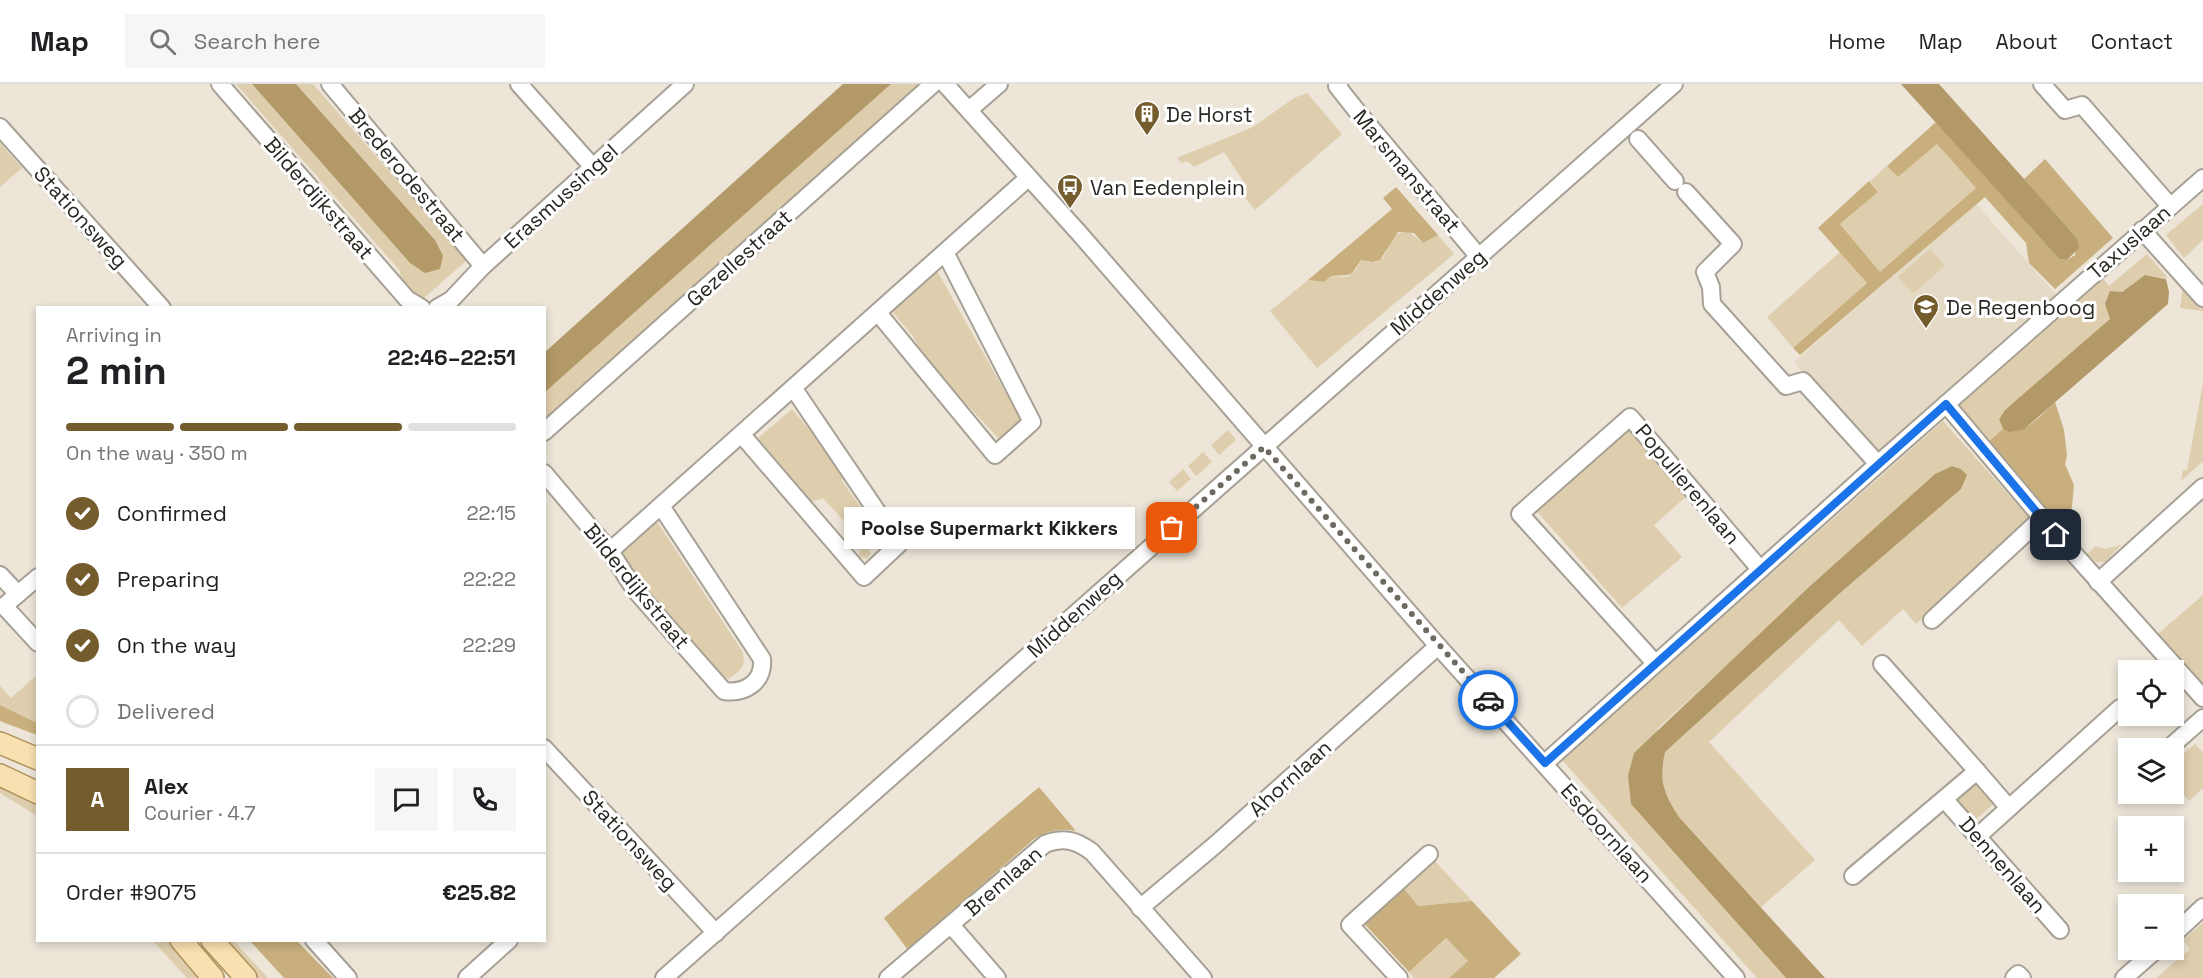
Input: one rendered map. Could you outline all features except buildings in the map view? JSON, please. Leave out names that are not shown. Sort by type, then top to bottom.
[{"type":"main road","points":[[0,743],[36,758]]},
{"type":"main road","points":[[0,775],[36,792]]},
{"type":"main road","points":[[183,942],[213,978]]},
{"type":"main road","points":[[214,942],[246,978]]},
{"type":"street","name":"Bilderdijkstraat","points":[[220,84],[407,298],[419,306]]},
{"type":"street","name":"Brederodestraat","points":[[330,84],[483,266]]},
{"type":"street","points":[[519,84],[592,166]]},
{"type":"street","name":"Erasmussingel","points":[[440,306],[451,300],[483,266],[686,84]]},
{"type":"street","name":"Gezellestraat","points":[[546,430],[933,84]]},
{"type":"street","points":[[945,84],[1079,233],[1264,447]]},
{"type":"street","points":[[969,110],[999,84]]},
{"type":"street","name":"Middenweg","points":[[664,978],[1674,84]]},
{"type":"street","points":[[2043,84],[2065,110],[2082,105],[2170,206]]},
{"type":"street","name":"Marsmanstraat","points":[[1338,85],[1479,257]]},
{"type":"street","name":"Stationsweg","points":[[0,127],[160,306]]},
{"type":"street","points":[[1638,139],[1733,244],[1705,272],[1711,287],[1712,304],[1785,384],[1803,381],[1878,464]]},
{"type":"street","points":[[610,552],[879,314],[1028,178]]},
{"type":"street","name":"Taxuslaan","points":[[1545,763],[1878,464],[2203,178]]},
{"type":"street","points":[[2142,230],[2203,298]]},
{"type":"street","points":[[879,314],[995,455],[1032,422],[946,254]]},
{"type":"street","points":[[741,435],[864,577],[899,544],[794,389]]},
{"type":"street","points":[[1946,404],[2042,518],[2203,698]]},
{"type":"street","name":"Populierenlaan","points":[[1655,663],[1520,514],[1630,417],[1760,569]]},
{"type":"street","name":"Esdoornlaan","points":[[1264,447],[1438,646],[1736,978]]},
{"type":"street","name":"Bilderdijkstraat","points":[[546,475],[610,552],[635,590],[724,691],[733,692],[751,687],[763,669],[762,659],[661,506]]},
{"type":"street","points":[[2098,582],[2203,487]]},
{"type":"street","points":[[1932,620],[2042,518]]},
{"type":"street","points":[[0,575],[18,594]]},
{"type":"street","points":[[36,579],[4,606],[36,642]]},
{"type":"street","name":"Ahornlaan","points":[[1140,908],[1215,845],[1438,646]]},
{"type":"street","points":[[1882,664],[2009,808]]},
{"type":"street","points":[[1978,836],[2118,710]]},
{"type":"street","points":[[2180,738],[2203,718]]},
{"type":"street","name":"Stationsweg","points":[[546,750],[716,933]]},
{"type":"street","points":[[1853,876],[1977,771]]},
{"type":"street","name":"Dennenlaan","points":[[1945,800],[2060,930]]},
{"type":"street","name":"Bremlaan","points":[[888,978],[1045,844],[1057,840],[1082,844],[1203,978]]},
{"type":"street","points":[[1399,978],[1350,925],[1429,854]]},
{"type":"street","points":[[2184,925],[2203,907]]},
{"type":"street","points":[[951,925],[997,978]]},
{"type":"street","points":[[316,942],[348,978]]},
{"type":"street","points":[[467,978],[507,942]]},
{"type":"street","points":[[2124,978],[2145,960]]},
{"type":"street","points":[[2014,978],[2018,974],[2022,978]]},
{"type":"shaded area","points":[[236,84],[252,84],[410,263],[435,240],[296,84],[313,84],[444,234],[449,234],[467,256],[467,260],[424,298],[417,296],[401,280],[400,271]]},
{"type":"shaded area","points":[[252,84],[296,84],[435,240],[443,256],[440,269],[425,273],[410,263]]},
{"type":"shaded area","points":[[843,84],[891,84],[546,391],[546,351]]},
{"type":"shaded area","points":[[891,84],[919,84],[546,419],[546,390]]},
{"type":"shaded area","points":[[1901,84],[1939,84],[2077,238],[2079,248],[2067,260],[2059,259]]},
{"type":"shaded area","points":[[1307,93],[1342,134],[1255,210],[1241,193],[1247,187],[1224,152],[1194,167],[1187,161],[1182,163],[1177,158],[1253,127],[1294,98]]},
{"type":"shaded area","points":[[1936,122],[2059,259],[2067,260],[2075,255],[2077,238],[2024,179],[2045,159],[2113,238],[2055,289],[2029,263],[2026,243],[1985,197],[1800,355],[1793,348],[1867,283],[1818,228],[1869,181],[1878,192],[1840,224],[1880,272],[1976,188],[1937,144],[1898,177],[1887,166]]},
{"type":"shaded area","points":[[0,143],[22,168],[0,187]]},
{"type":"shaded area","points":[[1937,144],[1976,188],[1880,272],[1840,224],[1878,192],[1870,181],[1887,166],[1898,177]]},
{"type":"shaded area","points":[[1396,187],[1438,235],[1423,243],[1414,233],[1398,232],[1380,260],[1372,262],[1361,260],[1349,274],[1331,276],[1324,282],[1308,280],[1392,209],[1383,198]]},
{"type":"shaded area","name":"De Regenboog","points":[[1976,204],[2059,298],[1876,456],[1794,362]]},
{"type":"shaded area","points":[[2203,204],[2203,240],[2184,258],[2166,235]]},
{"type":"shaded area","points":[[1408,231],[1423,243],[1438,235],[1454,254],[1317,368],[1270,311],[1308,280],[1324,282],[1331,276],[1347,277],[1357,269],[1361,260],[1369,262],[1383,258],[1394,235]]},
{"type":"shaded area","points":[[1930,249],[1945,266],[1913,294],[1898,277]]},
{"type":"shaded area","points":[[1840,252],[1867,283],[1793,348],[1767,317]]},
{"type":"shaded area","points":[[2147,254],[2168,278],[2145,275],[2105,304],[2111,319],[2005,410],[1999,419],[2003,429],[1989,441],[1958,404],[2101,276],[2109,286]]},
{"type":"shaded area","points":[[936,269],[1021,420],[1001,441],[925,360],[913,336],[891,310]]},
{"type":"shaded area","points":[[2145,275],[2166,279],[2169,292],[2168,304],[2023,430],[2009,432],[2003,429],[1999,419],[2005,410],[2110,319],[2105,304],[2110,291],[2122,292]]},
{"type":"shaded area","points":[[2183,286],[2203,308],[2203,316],[2202,311],[2180,308]]},
{"type":"shaded area","points":[[2203,383],[2203,461],[2181,481],[2183,470],[2187,470]]},
{"type":"shaded area","points":[[2055,402],[2064,430],[2067,455],[2065,464],[2074,485],[2069,537],[1989,441],[2003,429],[2011,431],[2025,428]]},
{"type":"shaded area","points":[[792,409],[844,471],[842,481],[881,535],[868,545],[871,554],[867,559],[859,556],[861,540],[823,498],[812,502],[758,438]]},
{"type":"shaded area","points":[[1943,421],[2032,521],[1916,624],[1903,609],[1862,646],[1839,620],[1709,742],[1815,860],[1761,907],[1679,817],[1665,796],[1662,769],[1665,752],[1839,594],[1961,489],[1962,469],[1952,466],[1935,474],[1658,728],[1631,804],[1786,978],[1757,978],[1562,760]]},
{"type":"shaded area","points":[[1627,427],[1688,495],[1654,525],[1682,557],[1622,608],[1534,508]]},
{"type":"shaded area","points":[[1228,430],[1236,440],[1219,455],[1211,445]]},
{"type":"shaded area","points":[[1203,452],[1212,462],[1196,476],[1188,466]]},
{"type":"shaded area","points":[[1952,466],[1961,469],[1967,475],[1961,489],[1839,594],[1665,752],[1662,771],[1664,786],[1669,801],[1679,817],[1825,978],[1786,978],[1631,804],[1628,776],[1634,753],[1809,587],[1935,474]]},
{"type":"shaded area","points":[[1183,469],[1191,479],[1177,491],[1169,482]]},
{"type":"shaded area","points":[[656,520],[742,651],[744,660],[742,667],[729,679],[722,677],[627,565],[622,550]]},
{"type":"shaded area","points":[[2121,545],[2105,562],[2096,562],[2087,554],[2096,546],[2105,549]]},
{"type":"shaded area","points":[[2203,595],[2203,684],[2184,660],[2181,660],[2158,634]]},
{"type":"shaded area","points":[[36,676],[36,723],[0,705],[0,686],[11,698]]},
{"type":"shaded area","points":[[0,705],[36,723],[36,735],[0,721]]},
{"type":"shaded area","points":[[2195,744],[2203,753],[2203,788],[2189,801],[2184,795],[2184,753]]},
{"type":"shaded area","points":[[1980,778],[1999,799],[1972,823],[1954,802]]},
{"type":"shaded area","points":[[0,780],[36,799],[36,815],[0,793]]},
{"type":"shaded area","points":[[1039,787],[1076,831],[1054,831],[1034,839],[908,950],[884,918]]},
{"type":"shaded area","points":[[1432,858],[1472,901],[1418,906],[1401,885]]},
{"type":"shaded area","points":[[1401,885],[1418,906],[1472,901],[1521,954],[1494,978],[1449,978],[1468,961],[1446,938],[1409,972],[1361,920]]},
{"type":"shaded area","points":[[2203,923],[2203,978],[2156,978],[2177,960],[2184,960],[2184,954],[2190,949],[2184,939]]},
{"type":"shaded area","points":[[1446,938],[1468,961],[1449,978],[1414,978],[1409,972]]},
{"type":"shaded area","points":[[154,942],[174,942],[199,975],[196,978],[187,978]]},
{"type":"shaded area","points":[[223,942],[235,942],[268,978],[255,978]]},
{"type":"shaded area","points":[[251,942],[298,942],[333,978],[284,978]]},
{"type":"way so far","points":[[1172,528],[1264,447],[1488,700]]},
{"type":"place","name":"De Horst","points":[[1147,137]]},
{"type":"place","name":"Van Eedenplein","points":[[1070,210]]},
{"type":"place","name":"De Regenboog","points":[[1926,330]]},
{"type":"place","name":"Poolse Supermarkt Kikkers","points":[[1172,528]]},
{"type":"route","points":[[1488,700],[1545,763],[1946,404],[2056,535]]}]
